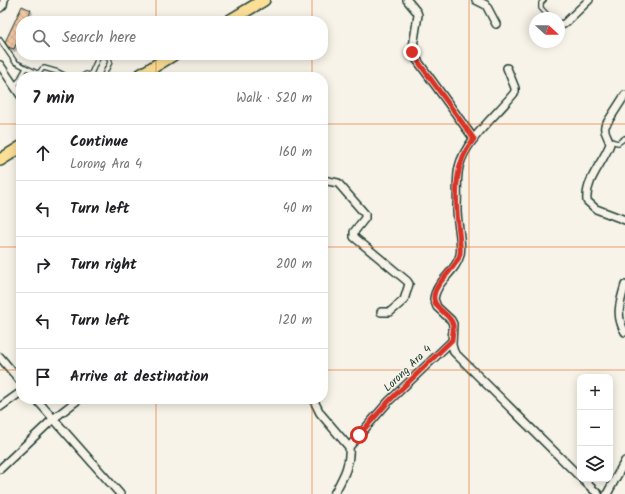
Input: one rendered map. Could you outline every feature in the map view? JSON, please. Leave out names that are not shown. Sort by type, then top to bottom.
[{"type":"main road","points":[[236,16],[256,2]]},
{"type":"main road","points":[[145,72],[165,60]]},
{"type":"main road","points":[[0,160],[16,150]]},
{"type":"street","points":[[0,8],[3,5],[4,0]]},
{"type":"street","points":[[407,0],[418,15],[412,53],[474,139]]},
{"type":"street","points":[[476,0],[486,5],[496,24]]},
{"type":"street","points":[[565,23],[589,0]]},
{"type":"street","points":[[0,65],[16,88]]},
{"type":"street","points":[[507,68],[515,88],[515,92],[474,139],[463,154],[459,168],[457,211],[460,255],[448,274],[437,287],[434,299],[437,307],[451,320],[453,324],[452,345],[454,352],[577,474]]},
{"type":"street","points":[[625,95],[604,126],[604,132],[610,141],[608,150],[592,178],[587,195],[587,201],[596,209],[625,220]]},
{"type":"street","points":[[328,181],[338,183],[364,212],[365,218],[355,230],[354,237],[409,284],[404,300],[390,312],[381,312]]},
{"type":"street","points":[[625,285],[620,303],[619,316],[620,324],[625,332]]},
{"type":"street","name":"Lorong Ara 4","points":[[349,447],[389,401],[452,340]]},
{"type":"street","points":[[0,357],[16,376]]},
{"type":"street","points":[[0,407],[16,396]]},
{"type":"street","points":[[40,404],[120,494]]},
{"type":"street","points":[[0,469],[53,419],[72,404]]},
{"type":"street","points":[[316,404],[320,413],[349,447],[349,462],[334,494]]},
{"type":"street","points":[[607,494],[625,461]]},
{"type":"street","points":[[585,482],[598,494]]},
{"type":"lane","points":[[544,0],[541,4],[541,8],[545,12]]},
{"type":"lane","points":[[0,40],[15,62],[36,72]]},
{"type":"lane","points":[[93,72],[97,60]]},
{"type":"lane","points":[[105,72],[110,62],[109,60]]},
{"type":"lane","points":[[24,72],[26,68]]},
{"type":"lane","points":[[39,72],[44,68],[58,72]]},
{"type":"lane","points":[[610,141],[620,142],[625,138]]},
{"type":"building","points":[[22,6],[31,10],[28,16],[17,16]]},
{"type":"building","points":[[16,19],[16,44],[14,49],[8,47],[5,42]]},
{"type":"route","points":[[359,435],[389,401],[452,340],[454,329],[451,320],[437,307],[434,294],[437,287],[448,274],[460,255],[457,211],[459,168],[463,154],[474,139],[412,52]]}]
